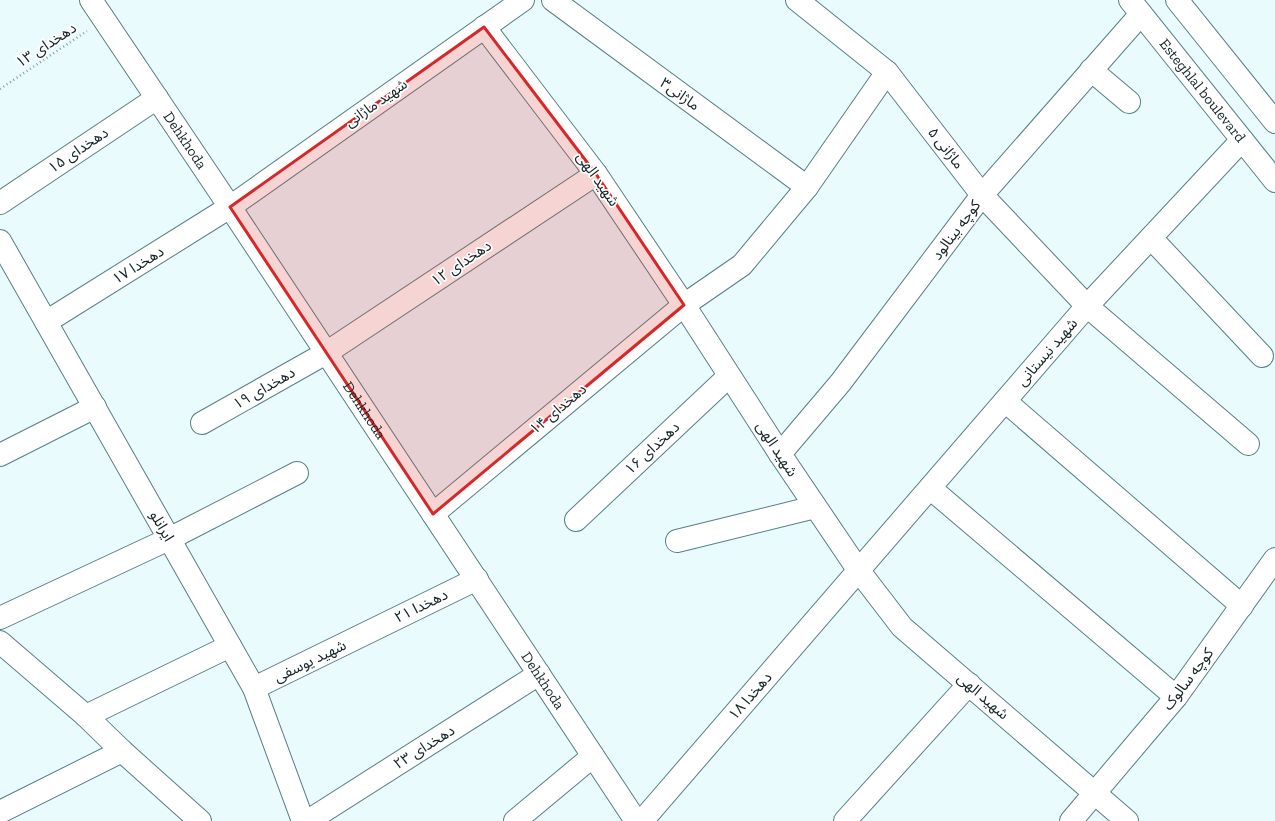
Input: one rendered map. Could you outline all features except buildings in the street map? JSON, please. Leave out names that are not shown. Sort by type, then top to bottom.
[{"type":"street","name":"Dehkhoda","points":[[91,0],[230,206],[636,821]]},
{"type":"street","name":"شهید ماژانی","points":[[230,206],[523,0]]},
{"type":"street","name":"ماژانی۳","points":[[553,0],[807,187]]},
{"type":"street","name":"۵ ماژانی","points":[[797,0],[887,72],[982,196],[1087,306],[1248,444]]},
{"type":"street","points":[[1177,0],[1275,122]]},
{"type":"street","name":"کوچه بینالود","points":[[780,454],[841,382],[982,196],[1091,70],[1136,7]]},
{"type":"street","name":"Esteghlal boulevard","points":[[1136,7],[1275,181]]},
{"type":"street","name":"شهید الهی","points":[[484,27],[596,174],[684,305],[780,454],[859,571],[902,626],[1127,821]]},
{"type":"street","points":[[1091,70],[1129,102]]},
{"type":"street","name":"دهخدای ۱۴","points":[[433,514],[684,305],[742,265],[807,187],[887,72]]},
{"type":"street","name":"دهخدای ۱۵","points":[[0,203],[157,98]]},
{"type":"street","name":"شهید نیستانی","points":[[859,571],[1087,306],[1242,140]]},
{"type":"street","name":"دهخدای ۱۲","points":[[326,352],[596,174]]},
{"type":"street","name":"دهخدا ۱۷","points":[[46,322],[230,206]]},
{"type":"street","points":[[1151,238],[1262,356]]},
{"type":"street","name":"ایرانلو","points":[[0,241],[254,688],[303,821]]},
{"type":"street","name":"دهخدای ۱۹","points":[[202,423],[326,352]]},
{"type":"street","name":"دهخدای ۱۶","points":[[576,520],[729,376]]},
{"type":"street","points":[[1005,401],[1242,606]]},
{"type":"street","points":[[0,455],[95,407]]},
{"type":"street","points":[[0,618],[169,538],[296,473]]},
{"type":"street","points":[[930,488],[1176,697]]},
{"type":"street","points":[[677,541],[816,507]]},
{"type":"street","name":"کوچه سالوک","points":[[1071,821],[1176,697],[1275,559]]},
{"type":"street","name":"دهخدا ۱۸","points":[[642,821],[859,571]]},
{"type":"street","name":"دهخدا ۲۱","points":[[365,634],[477,579]]},
{"type":"street","name":"شهید یوسفی","points":[[254,688],[365,634]]},
{"type":"street","points":[[0,642],[86,716],[122,751],[200,821]]},
{"type":"street","points":[[86,716],[230,646]]},
{"type":"street","name":"دهخدای ۲۳","points":[[308,821],[539,674]]},
{"type":"street","points":[[845,821],[969,684]]},
{"type":"street","points":[[0,812],[122,751]]},
{"type":"street","points":[[515,821],[593,756]]},
{"type":"path","name":"دهخدای ۱۳","points":[[0,89],[104,20]]},
{"type":"highlighted area","points":[[484,27],[596,174],[684,305],[433,514],[230,207]]}]
